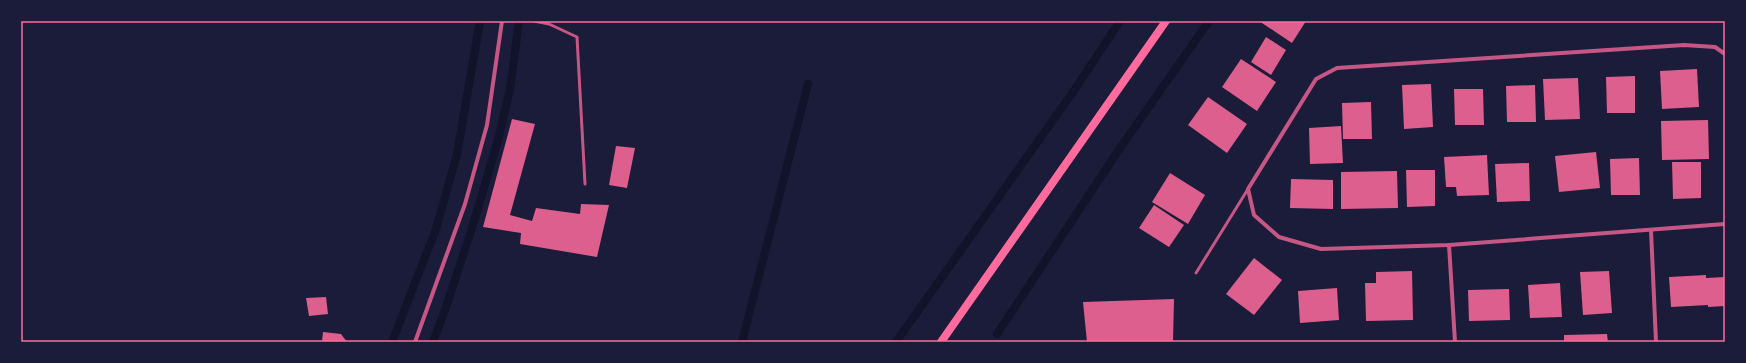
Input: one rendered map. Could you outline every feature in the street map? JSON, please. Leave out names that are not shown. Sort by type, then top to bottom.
[{"type":"main road","points":[[941,342],[1166,21]]},
{"type":"street","points":[[415,342],[465,204],[487,125],[502,21]]},
{"type":"street","points":[[1725,54],[1715,47],[1684,46],[1337,68],[1316,79],[1248,189],[1254,214],[1279,237],[1321,249],[1449,245],[1725,224]]},
{"type":"street","points":[[1651,230],[1656,342]]},
{"type":"street","points":[[1449,245],[1455,342]]},
{"type":"lane","points":[[534,21],[549,24],[577,37],[585,184]]},
{"type":"lane","points":[[1196,273],[1248,189]]},
{"type":"building","points":[[1259,21],[1306,21],[1292,43]]},
{"type":"building","points":[[1266,37],[1286,50],[1271,75],[1251,62]]},
{"type":"building","points":[[1241,59],[1276,82],[1257,111],[1222,87]]},
{"type":"building","points":[[1697,69],[1699,107],[1662,109],[1660,71]]},
{"type":"building","points":[[1635,76],[1635,113],[1607,113],[1606,77]]},
{"type":"building","points":[[1578,78],[1580,119],[1545,120],[1543,79]]},
{"type":"building","points":[[1431,84],[1433,127],[1404,129],[1402,85]]},
{"type":"building","points":[[1535,85],[1536,122],[1507,122],[1506,86]]},
{"type":"building","points":[[1454,89],[1483,89],[1484,125],[1455,125]]},
{"type":"building","points":[[1208,97],[1247,124],[1227,153],[1188,125]]},
{"type":"building","points":[[1371,102],[1372,139],[1343,139],[1342,103]]},
{"type":"building","points":[[512,119],[535,124],[510,215],[532,221],[536,208],[580,214],[581,204],[609,205],[597,257],[520,244],[521,233],[483,227]]},
{"type":"building","points":[[1708,120],[1709,159],[1662,160],[1661,121]]},
{"type":"building","points":[[1341,126],[1343,163],[1310,164],[1309,128]]},
{"type":"building","points":[[616,146],[635,148],[627,188],[609,185]]},
{"type":"building","points":[[1596,152],[1600,188],[1559,192],[1555,156]]},
{"type":"building","points":[[1487,155],[1489,195],[1457,196],[1456,187],[1446,187],[1444,157]]},
{"type":"building","points":[[1639,158],[1640,195],[1611,195],[1610,159]]},
{"type":"building","points":[[1672,162],[1701,162],[1701,198],[1673,199]]},
{"type":"building","points":[[1529,163],[1530,201],[1497,202],[1495,164]]},
{"type":"building","points":[[1406,170],[1435,170],[1435,206],[1407,207]]},
{"type":"building","points":[[1397,171],[1398,208],[1341,209],[1341,172]]},
{"type":"building","points":[[1170,173],[1205,195],[1188,224],[1152,202]]},
{"type":"building","points":[[1291,179],[1333,180],[1333,209],[1290,208]]},
{"type":"building","points":[[1154,205],[1184,225],[1169,247],[1139,228]]},
{"type":"building","points":[[1254,258],[1282,280],[1254,315],[1226,294]]},
{"type":"building","points":[[1412,271],[1413,320],[1366,321],[1365,283],[1376,283],[1376,272]]},
{"type":"building","points":[[1609,271],[1612,313],[1583,315],[1580,272]]},
{"type":"building","points":[[1706,275],[1706,278],[1725,277],[1725,306],[1708,307],[1708,305],[1671,307],[1669,277]]},
{"type":"building","points":[[1560,283],[1562,317],[1530,318],[1528,285]]},
{"type":"building","points":[[1337,288],[1339,320],[1300,323],[1298,291]]},
{"type":"building","points":[[1509,289],[1510,320],[1469,321],[1468,290]]},
{"type":"building","points":[[326,297],[328,314],[309,316],[306,298]]},
{"type":"building","points":[[1174,299],[1173,342],[1087,342],[1083,302]]},
{"type":"building","points":[[323,332],[341,334],[347,342],[322,342]]},
{"type":"building","points":[[1607,334],[1608,342],[1564,342],[1564,335]]},
{"type":"waterway","points":[[392,342],[436,229],[457,154],[480,21]]},
{"type":"waterway","points":[[433,342],[472,228],[498,140],[510,89],[519,21]]},
{"type":"waterway","points":[[896,342],[1075,89],[1120,21]]},
{"type":"waterway","points":[[997,334],[1118,151],[1209,21]]},
{"type":"waterway","points":[[742,342],[808,84]]}]
